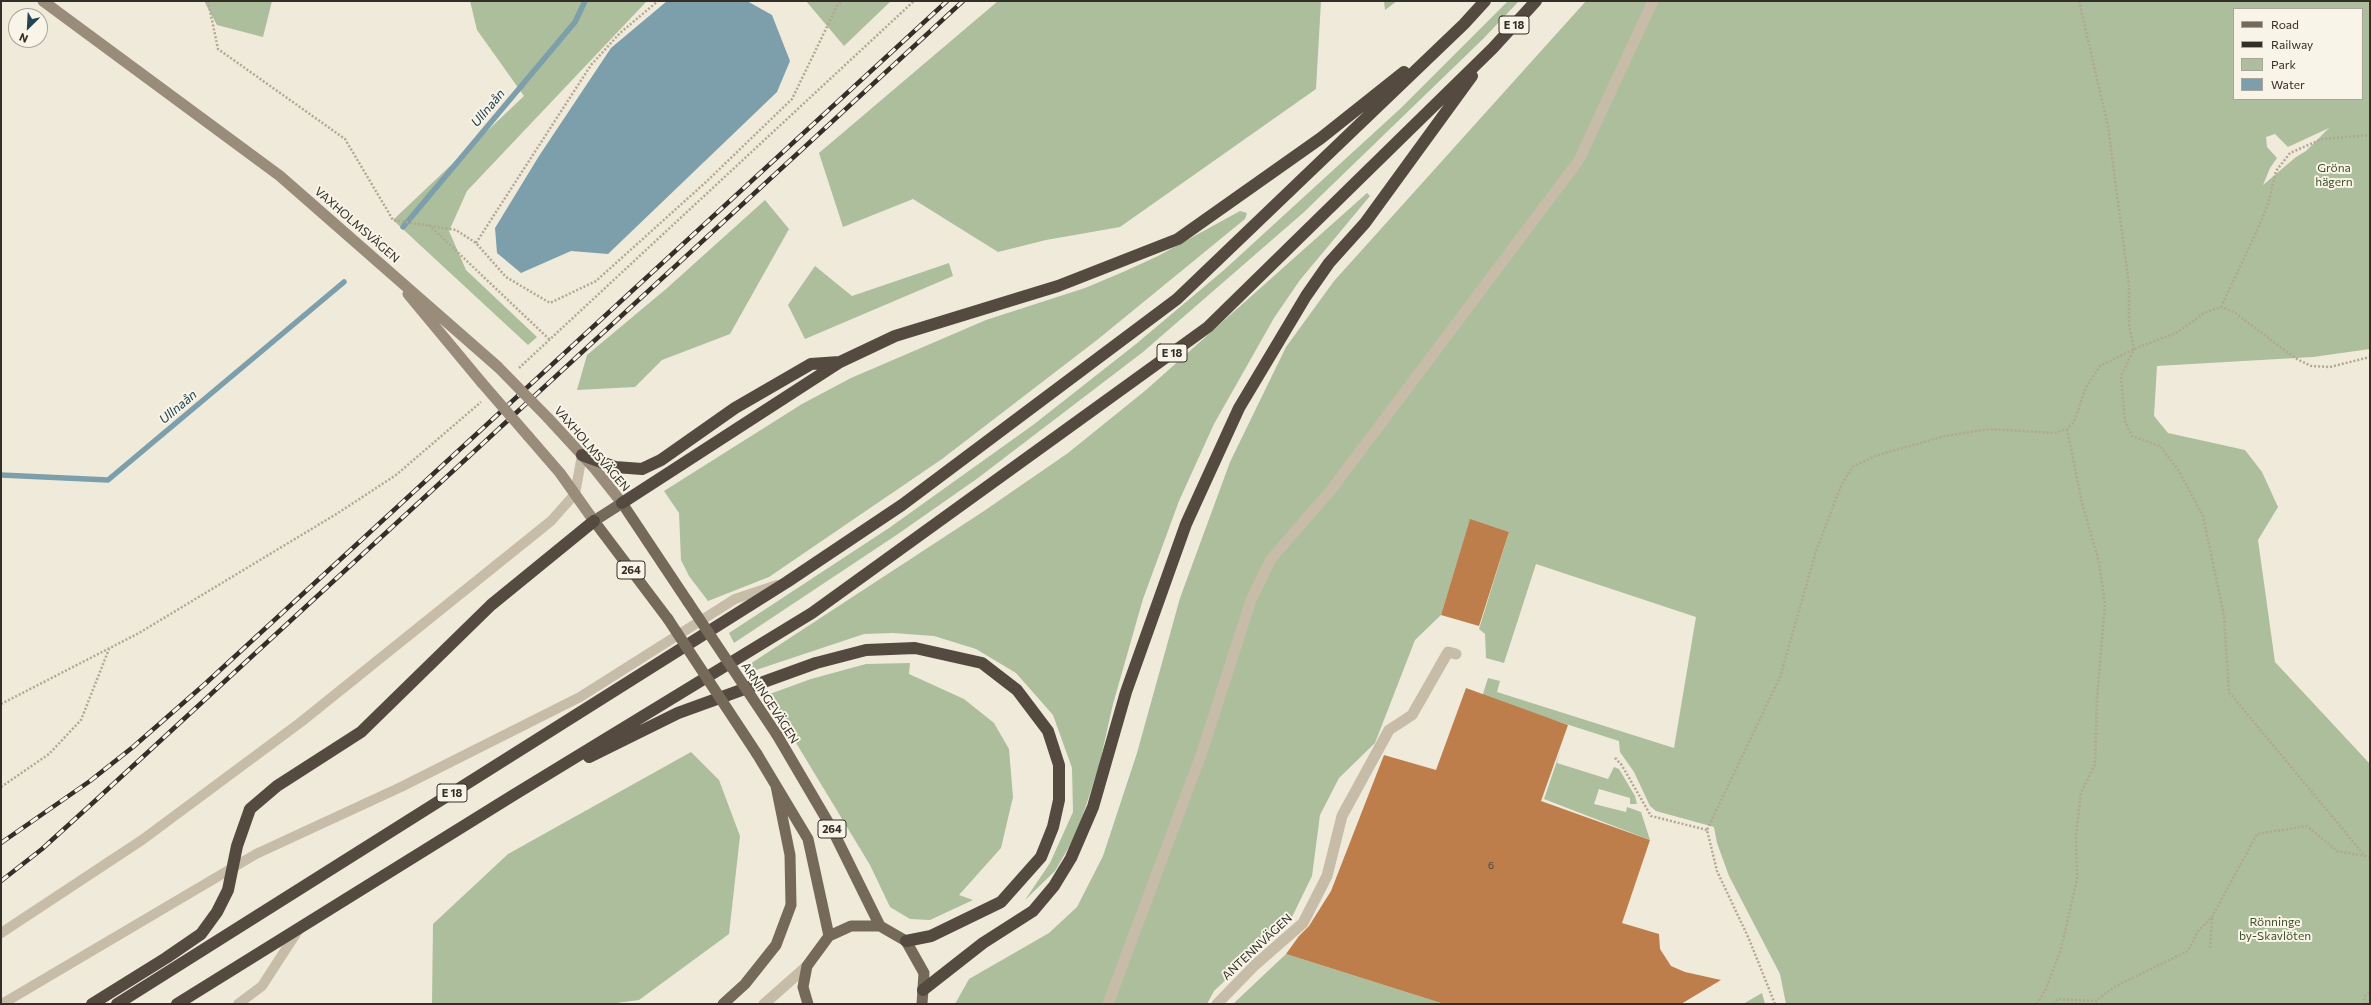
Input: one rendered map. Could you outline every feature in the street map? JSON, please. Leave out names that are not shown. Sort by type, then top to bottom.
[{"type":"highway","name":"E 18","points":[[117,1004],[787,582],[902,505],[1177,299],[1464,24],[1485,1]]},
{"type":"highway","name":"E 18","points":[[177,1004],[512,796],[812,613],[1208,327],[1493,48],[1536,1]]},
{"type":"highway","points":[[622,503],[840,362],[895,336],[1058,286],[1178,240],[1321,138],[1464,24]]},
{"type":"highway","points":[[923,990],[983,943],[1033,911],[1054,886],[1071,858],[1094,807],[1126,692],[1186,524],[1239,408],[1306,296],[1329,263],[1365,223],[1493,48]]},
{"type":"highway","points":[[582,455],[616,467],[642,469],[661,460],[735,408],[811,364],[840,362]]},
{"type":"highway","points":[[92,1004],[166,958],[201,934],[217,912],[228,890],[237,846],[250,809],[277,786],[361,732],[491,605],[594,521]]},
{"type":"highway","points":[[512,796],[678,713],[816,663],[866,650],[915,648],[982,663],[1017,690],[1048,731],[1059,765],[1059,800],[1053,827],[1040,857],[1001,902],[931,936],[906,941]]},
{"type":"main road","name":"VAXHOLMSVÄGEN","points":[[44,1],[280,176],[386,268],[498,367],[582,455],[622,503]]},
{"type":"main road","points":[[386,268],[528,436],[575,494],[594,521],[622,503]]},
{"type":"main road","name":"ARNINGEVÄGEN","points":[[622,503],[777,735],[830,827],[880,926]]},
{"type":"main road","name":"264","points":[[594,521],[668,619],[757,754],[808,839],[829,936]]},
{"type":"main road","points":[[722,1004],[745,984],[776,945],[791,905],[790,855],[776,786]]},
{"type":"main road","points":[[808,1004],[803,987],[807,966],[829,936],[852,926],[880,926],[906,941],[924,972],[922,1004]]},
{"type":"street","points":[[1108,1004],[1202,752],[1251,600],[1271,560],[1331,490],[1579,160],[1653,1]]},
{"type":"street","name":"ANTENNVÄGEN","points":[[1217,1004],[1255,965],[1303,923],[1327,876],[1342,816],[1389,730],[1412,715],[1448,652],[1456,654]]},
{"type":"street","points":[[764,1004],[807,966]]},
{"type":"lane","points":[[1,933],[142,840],[301,722],[551,521],[575,494],[582,455]]},
{"type":"lane","points":[[2,1004],[234,866],[401,788],[580,697],[735,599],[787,582]]},
{"type":"lane","points":[[238,1004],[262,986],[300,928]]},
{"type":"path","points":[[208,1],[218,49],[345,139],[393,220],[456,230],[476,243],[506,277],[550,303],[596,281],[706,182],[792,99],[837,6],[842,1]]},
{"type":"path","points":[[476,243],[591,65],[620,33],[658,1]]},
{"type":"path","points":[[516,371],[914,1]]},
{"type":"path","points":[[2079,1],[2108,126],[2129,285],[2129,324],[2134,349],[2121,376],[2125,422],[2132,436],[2160,446],[2179,471],[2203,516],[2224,616],[2229,692],[2365,856]]},
{"type":"path","points":[[2221,307],[2260,224],[2268,204],[2276,171],[2290,153],[2322,140],[2370,135]]},
{"type":"path","points":[[429,225],[550,340]]},
{"type":"path","points":[[1775,1004],[1749,939],[1717,871],[1707,830],[1780,677],[1816,551],[1841,486],[1852,467],[1875,456],[1960,434],[1990,429],[2054,433],[2067,430],[2074,422],[2093,374],[2100,366],[2111,359],[2178,332],[2204,313],[2221,307],[2234,312],[2295,358],[2311,366],[2330,367],[2370,357]]},
{"type":"path","points":[[1,704],[139,633],[276,552],[390,479],[482,402]]},
{"type":"path","points":[[2037,1004],[2046,989],[2061,949],[2077,879],[2076,828],[2080,793],[2095,764],[2097,698],[2105,604],[2099,562],[2082,503],[2067,430]]},
{"type":"path","points":[[1,787],[49,754],[81,720],[109,648]]},
{"type":"path","points":[[1614,758],[1621,764],[1651,816],[1707,830]]},
{"type":"path","points":[[2053,1004],[2058,999],[2096,1001],[2114,987],[2188,951],[2198,931],[2212,917],[2257,834],[2308,826],[2337,851],[2370,857]]},
{"type":"path","points":[[2210,948],[2212,917]]},
{"type":"path","points":[[2366,1004],[2364,997],[2370,992]]},
{"type":"green space","points":[[204,1],[272,1],[263,37],[217,25]]},
{"type":"green space","points":[[470,1],[647,1],[467,191],[449,231],[466,270],[537,337],[528,345],[393,220],[524,96],[477,30]]},
{"type":"green space","points":[[806,1],[891,1],[844,46]]},
{"type":"green space","points":[[998,1],[1321,1],[1316,89],[1120,227],[1046,240],[998,252],[913,199],[843,227],[819,153]]},
{"type":"green space","points":[[1384,1],[1397,1],[1385,10]]},
{"type":"green space","points":[[1508,1],[1519,1],[1483,39],[1303,213],[1143,352],[978,478],[898,534],[734,643],[729,633],[889,528],[1033,425],[1136,344],[1224,270],[1401,108]]},
{"type":"green space","points":[[1586,1],[2370,1],[2370,349],[2313,357],[2157,366],[2154,416],[2168,433],[2245,450],[2262,472],[2278,507],[2258,540],[2275,662],[2370,764],[2370,1004],[1786,1004],[1780,974],[1729,876],[1717,843],[1714,827],[1656,811],[1650,806],[1634,772],[1620,752],[1619,741],[1482,697],[1488,678],[1500,681],[1497,692],[1674,748],[1696,617],[1536,564],[1504,663],[1486,658],[1485,634],[1479,629],[1509,532],[1470,520],[1441,615],[1415,640],[1375,743],[1339,778],[1320,815],[1312,876],[1292,917],[1214,991],[1207,1004],[955,1004],[969,979],[1049,933],[1077,907],[1103,856],[1137,753],[1180,598],[1230,462],[1286,347],[1334,281]],"holes":[[[2329,128],[2306,151],[2296,157],[2263,185],[2270,168],[2277,158],[2267,147],[2266,137],[2275,134],[2288,147]]]},
{"type":"green space","points":[[1367,193],[1370,196],[1300,280],[1274,318],[1214,424],[1179,501],[1143,599],[1113,704],[1099,766],[1077,833],[1055,871],[1025,900],[1050,863],[1073,812],[1072,768],[1053,715],[1016,673],[976,649],[934,636],[893,633],[864,634],[753,671],[750,664],[984,511],[1068,453],[1146,390]]},
{"type":"green space","points":[[765,200],[789,229],[730,334],[662,360],[635,387],[577,390],[587,355],[666,289]]},
{"type":"green space","points":[[1240,211],[1247,213],[1245,219],[1097,340],[942,459],[769,577],[708,601],[689,576],[681,560],[679,513],[664,491],[802,404],[851,378],[986,320],[1085,288],[1123,272],[1158,256]]},
{"type":"green space","points":[[949,263],[953,276],[805,339],[788,305],[815,266],[852,296]]},
{"type":"green space","points":[[910,663],[909,674],[964,699],[994,723],[1009,749],[1013,797],[1001,848],[959,895],[973,900],[930,920],[910,919],[890,907],[870,865],[767,695],[811,679],[866,664]]},
{"type":"green space","points":[[691,752],[719,780],[740,836],[729,934],[639,1000],[609,1004],[432,1004],[433,924],[508,854]]},
{"type":"green space","points":[[1560,752],[1557,763],[1608,779],[1614,767],[1619,769],[1635,796],[1637,804],[1630,804],[1630,798],[1599,789],[1594,804],[1626,812],[1627,807],[1641,812],[1650,840],[1544,799]]},
{"type":"green space","points":[[1286,954],[1444,1004],[1233,1004]]},
{"type":"green space","points":[[1762,993],[1765,1004],[1743,1004]]},
{"type":"water","points":[[667,1],[747,1],[772,15],[790,61],[777,92],[608,254],[571,251],[521,273],[497,253],[495,228],[539,156],[611,48]]},
{"type":"building","points":[[1470,519],[1509,532],[1479,626],[1441,615]]},
{"type":"building","points":[[1466,688],[1568,725],[1541,801],[1650,840],[1622,923],[1659,934],[1660,949],[1671,966],[1685,972],[1721,980],[1681,1004],[1444,1004],[1286,954],[1299,936],[1309,926],[1331,891],[1384,755],[1436,770]]},
{"type":"waterway","name":"Ullnaån","points":[[403,227],[575,22],[585,1]]},
{"type":"waterway","name":"Ullnaån","points":[[1,475],[108,480],[344,282]]},
{"type":"railway","points":[[1,843],[90,781],[133,747],[206,683],[947,1]]},
{"type":"railway","points":[[1,881],[42,849],[96,800],[963,1]]},
{"type":"park label","name":"Gröna hägern","points":[[2334,175]]},
{"type":"park label","name":"Rönninge by-Skavlöten","points":[[2275,929]]}]
